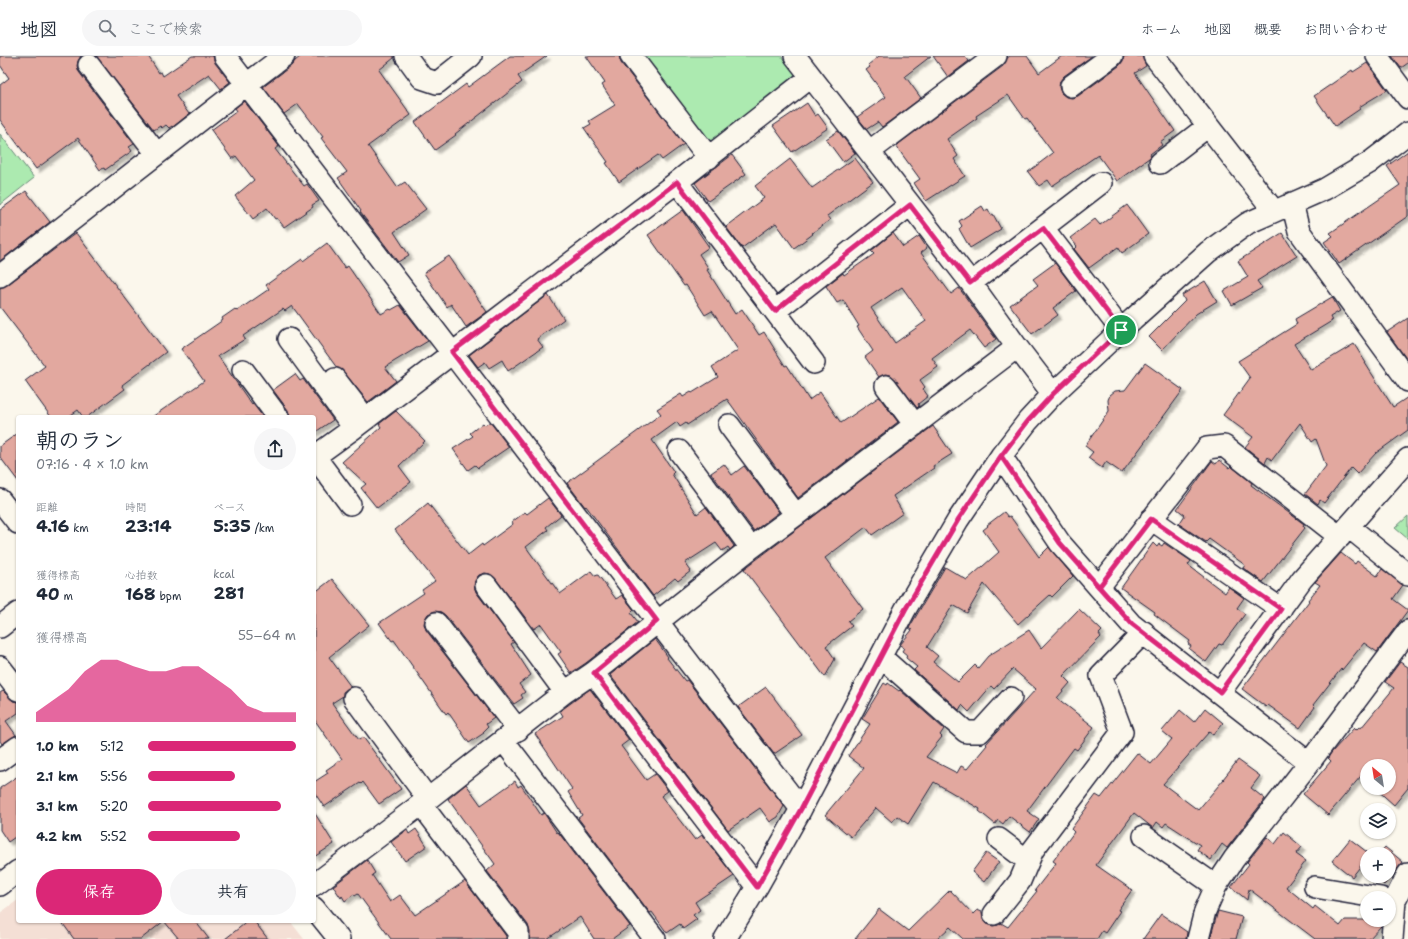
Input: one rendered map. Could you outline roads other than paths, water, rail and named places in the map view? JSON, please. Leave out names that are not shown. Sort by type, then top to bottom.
[{"type":"street","points":[[225,56],[801,809]]},
{"type":"street","points":[[0,276],[284,56]]},
{"type":"street","points":[[406,56],[422,78],[437,82],[471,56]]},
{"type":"street","points":[[631,56],[709,158]]},
{"type":"street","points":[[795,56],[870,151],[1053,394]]},
{"type":"street","points":[[870,151],[996,56]]},
{"type":"street","points":[[1071,86],[1112,56]]},
{"type":"street","points":[[1154,56],[1274,211]]},
{"type":"street","points":[[1377,56],[1408,98]]},
{"type":"street","points":[[89,65],[157,154]]},
{"type":"street","points":[[316,456],[360,424],[452,352],[709,158],[811,76]]},
{"type":"street","points":[[1160,163],[1208,126]]},
{"type":"street","points":[[725,939],[757,887],[801,809],[905,610],[958,520],[1001,456],[1028,421],[1053,394],[1121,330],[1208,252],[1248,223],[1325,189],[1369,163],[1408,133]]},
{"type":"street","points":[[677,182],[814,363]]},
{"type":"street","points":[[970,283],[1101,183]]},
{"type":"street","points":[[1292,203],[1299,231],[1408,381]]},
{"type":"street","points":[[775,311],[910,205]]},
{"type":"street","points":[[1043,228],[1121,330]]},
{"type":"street","points":[[294,336],[360,424]]},
{"type":"street","points":[[316,883],[424,802],[565,692],[594,673],[657,621],[751,548],[1017,347]]},
{"type":"street","points":[[243,370],[277,415]]},
{"type":"street","points":[[886,386],[915,425]]},
{"type":"street","points":[[729,425],[796,515]]},
{"type":"street","points":[[1099,587],[1207,448],[1224,446],[1408,575]]},
{"type":"street","points":[[679,451],[751,548]]},
{"type":"street","points":[[1001,456],[1060,543],[1132,624],[1309,763]]},
{"type":"street","points":[[1220,692],[1302,579],[1408,459]]},
{"type":"street","points":[[316,460],[350,504]]},
{"type":"street","points":[[0,500],[16,520]]},
{"type":"street","points":[[1151,519],[1281,609]]},
{"type":"street","points":[[486,585],[565,692]]},
{"type":"street","points":[[0,627],[16,615]]},
{"type":"street","points":[[436,623],[510,735],[655,939]]},
{"type":"street","points":[[1198,939],[1205,911],[1216,886],[1257,829],[1309,763],[1408,631]]},
{"type":"street","points":[[994,914],[1020,882],[1033,850],[1122,732],[1101,676],[1144,632]]},
{"type":"street","points":[[881,657],[966,732],[980,732],[1011,698]]},
{"type":"street","points":[[0,667],[16,687]]},
{"type":"street","points":[[594,673],[757,887]]},
{"type":"street","points":[[354,698],[424,802],[518,932],[518,939]]},
{"type":"street","points":[[0,760],[16,748]]},
{"type":"street","points":[[1144,836],[1216,886]]},
{"type":"street","points":[[999,839],[1028,861]]},
{"type":"street","points":[[0,885],[16,873]]},
{"type":"street","points":[[1394,891],[1408,874]]},
{"type":"street","points":[[1315,887],[1360,894]]},
{"type":"street","points":[[316,910],[339,939]]},
{"type":"street","points":[[1391,927],[1392,939]]}]
